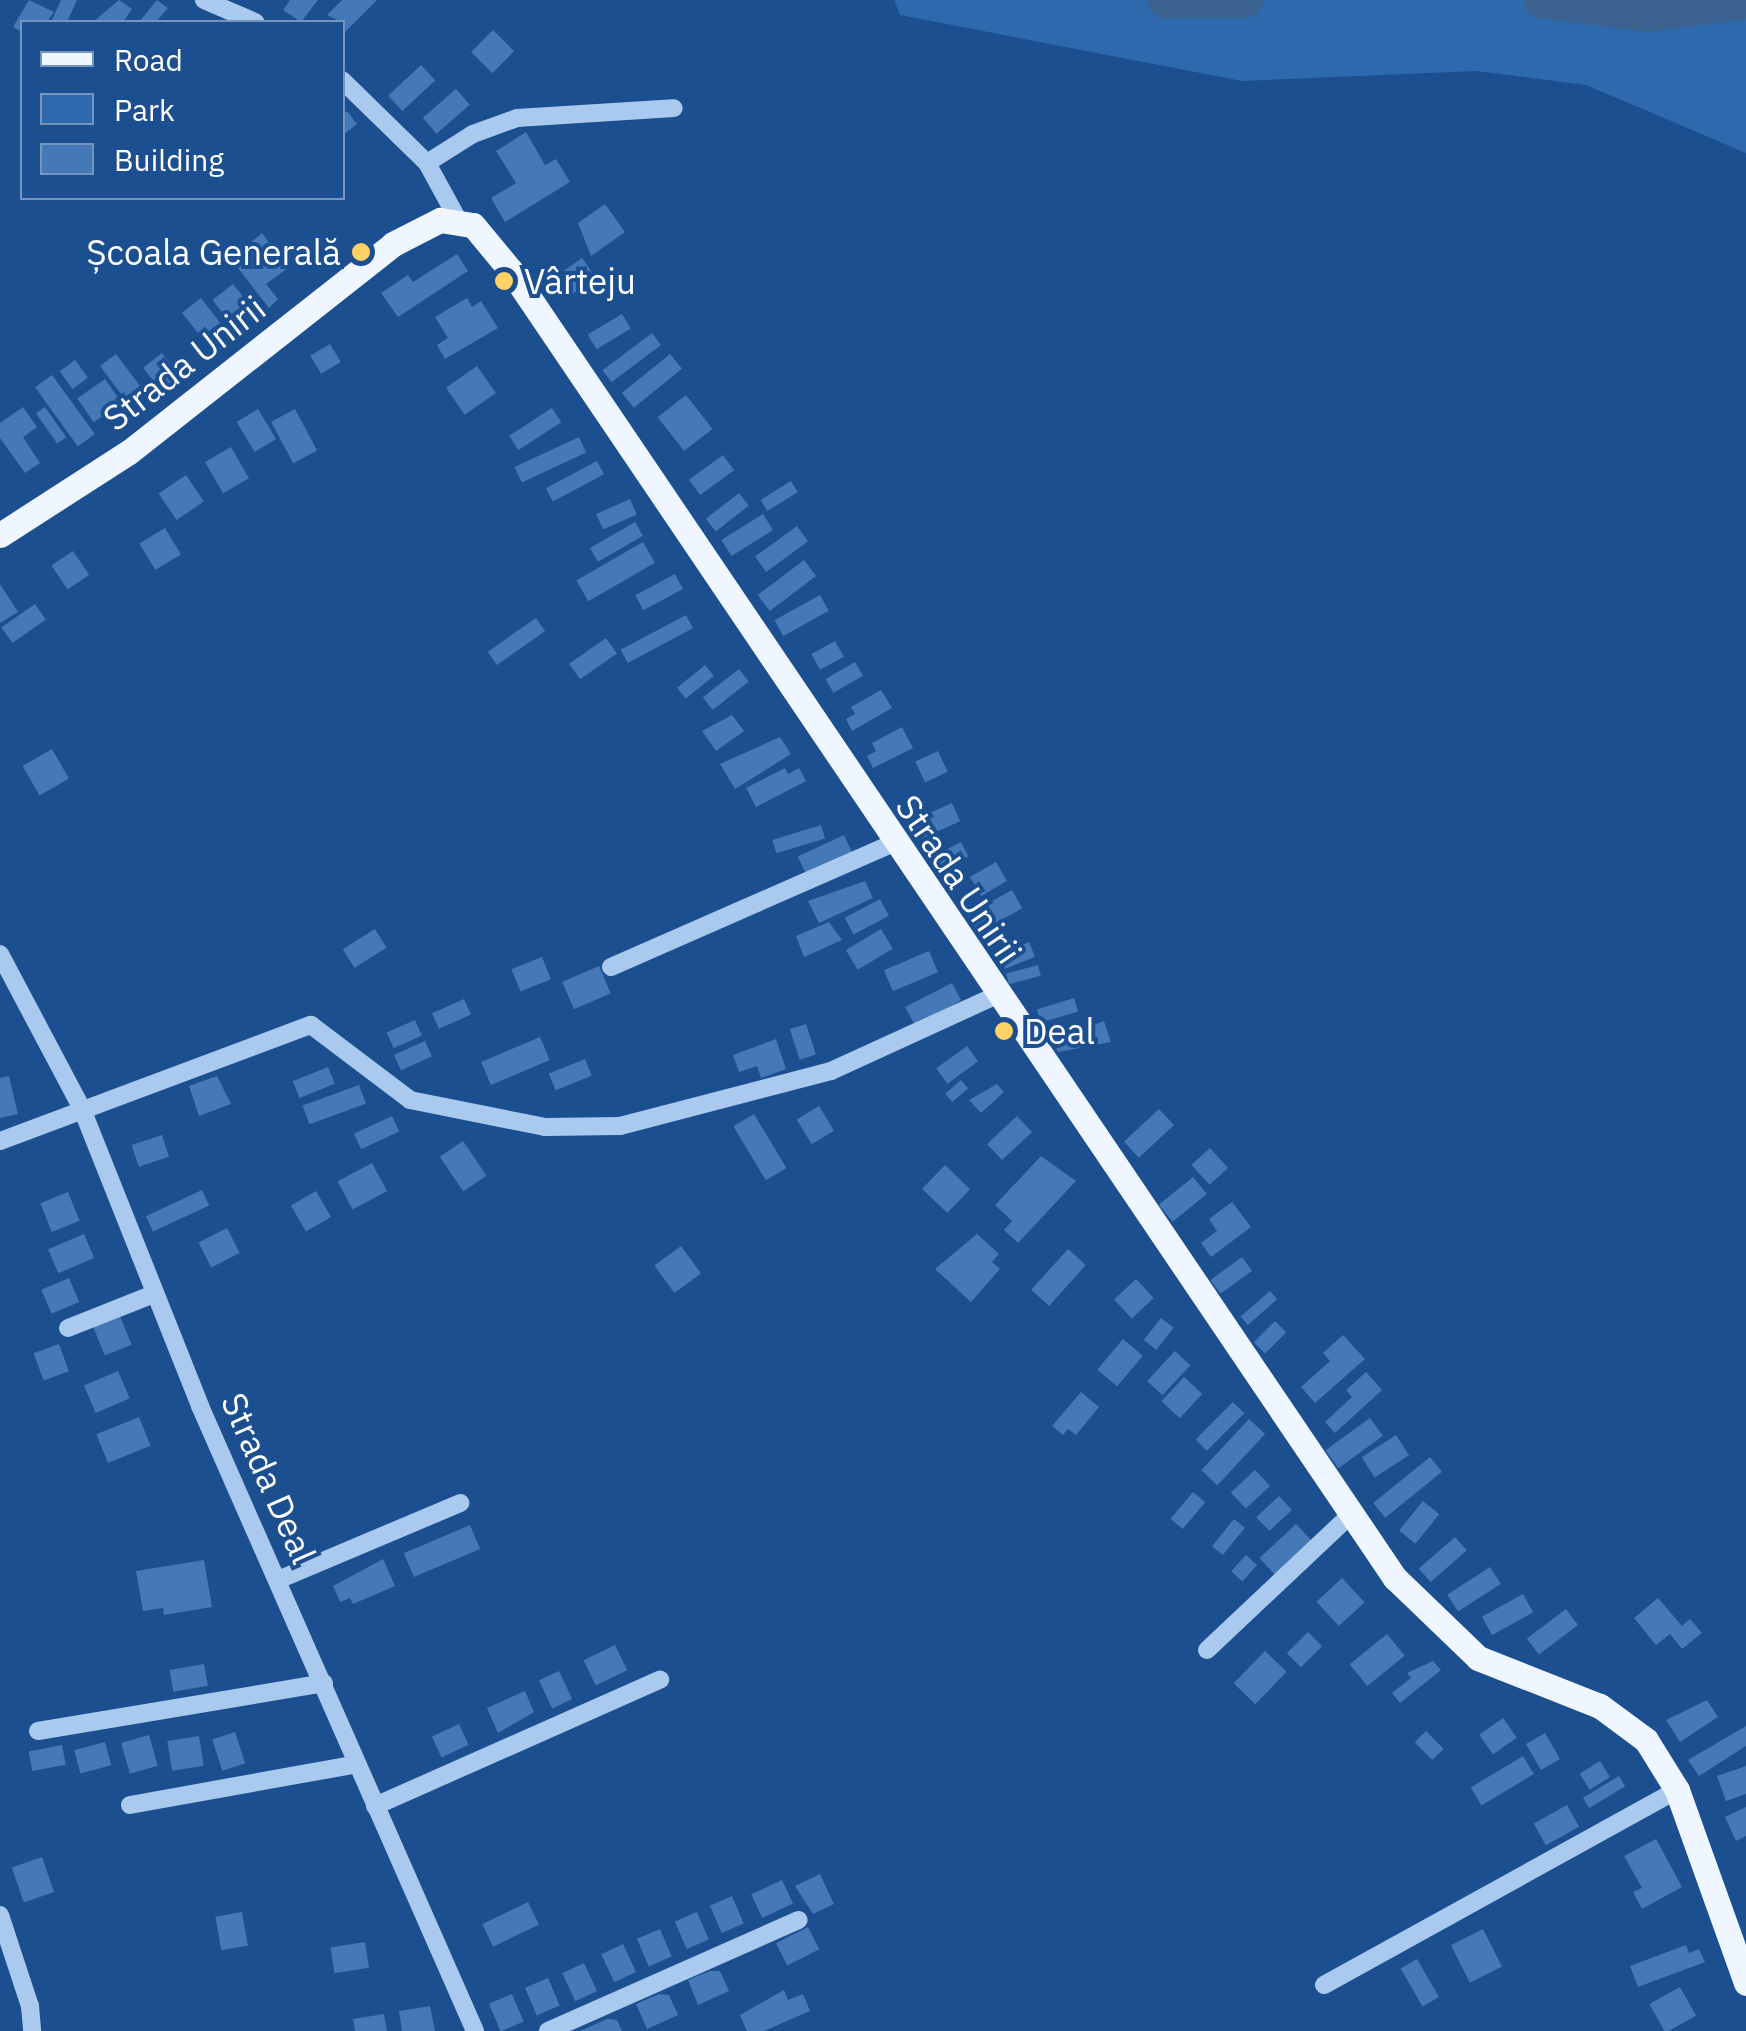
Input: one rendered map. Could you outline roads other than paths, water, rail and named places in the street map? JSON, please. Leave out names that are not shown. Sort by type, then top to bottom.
[{"type":"main road","name":"Strada Unirii","points":[[0,535],[129,452],[393,244],[457,218],[488,240],[1349,1516],[1412,1599],[1460,1646],[1624,1721],[1646,1740],[1676,1790],[1746,1983]]},
{"type":"street","points":[[204,0],[250,20]]},
{"type":"street","points":[[345,83],[428,163],[457,218]]},
{"type":"street","points":[[428,163],[472,134],[518,118],[674,108]]},
{"type":"street","points":[[612,967],[893,843]]},
{"type":"street","name":"Strada Deal","points":[[0,954],[82,1110],[154,1294],[475,2031]]},
{"type":"street","points":[[0,1141],[311,1025],[410,1100],[545,1126],[620,1126],[831,1071],[996,996]]},
{"type":"street","points":[[68,1328],[154,1294]]},
{"type":"street","points":[[278,1580],[460,1503]]},
{"type":"street","points":[[1207,1650],[1349,1516]]},
{"type":"street","points":[[376,1806],[660,1680]]},
{"type":"street","points":[[38,1730],[324,1683]]},
{"type":"street","points":[[130,1804],[358,1764]]},
{"type":"street","points":[[1324,1985],[1676,1790]]},
{"type":"street","points":[[0,1916],[30,2006],[32,2031]]},
{"type":"street","points":[[548,2031],[798,1920]]},
{"type":"waterway","points":[[1165,0],[1245,0]]},
{"type":"waterway","points":[[1541,0],[1646,14],[1746,1]]},
{"type":"place","name":"Școala Generală","points":[[361,252]]},
{"type":"place","name":"Vârteju","points":[[504,281]]},
{"type":"place","name":"Deal","points":[[1004,1031]]}]
